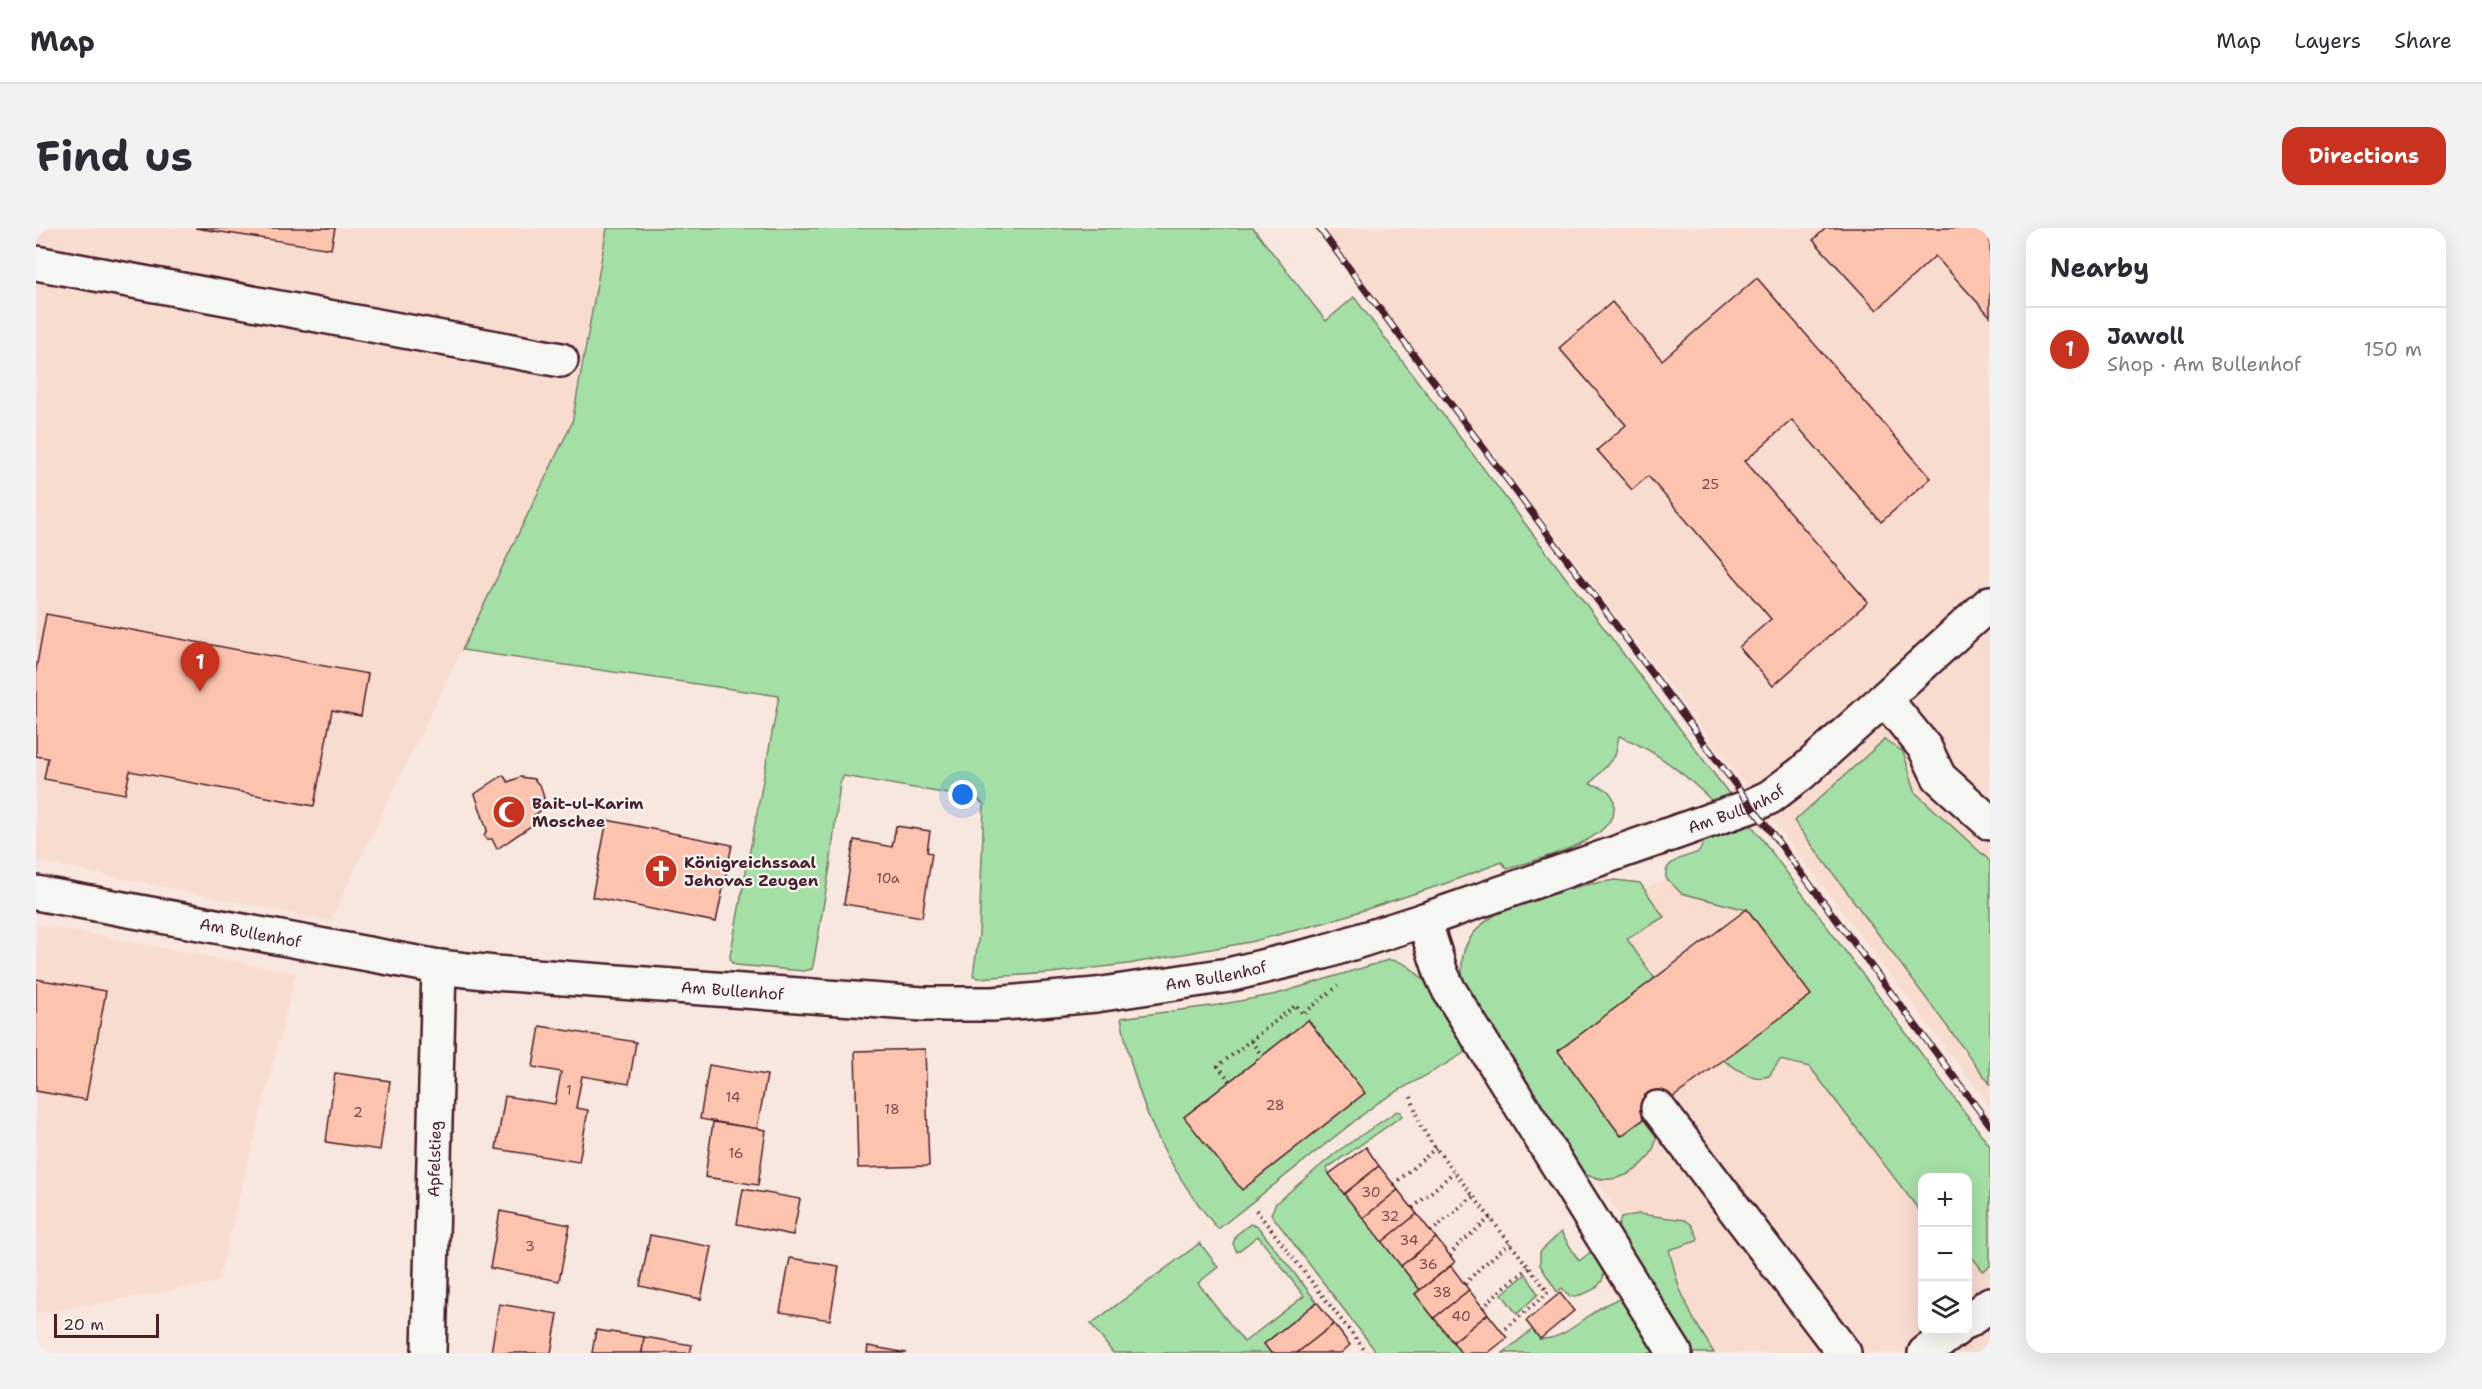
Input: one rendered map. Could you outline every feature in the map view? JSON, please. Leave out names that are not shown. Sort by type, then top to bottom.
[{"type":"street","points":[[36,263],[561,360]]},
{"type":"street","name":"Am Bullenhof","points":[[36,893],[440,967],[547,978],[887,1003],[993,1004],[1096,995],[1228,975],[1323,952],[1424,920],[1751,806],[1770,797],[1802,773],[1990,603]]},
{"type":"street","points":[[1885,699],[1925,748],[1939,777],[1990,823]]},
{"type":"street","points":[[1424,920],[1441,973],[1449,990],[1675,1353]]},
{"type":"street","name":"Apfelstieg","points":[[429,1353],[440,967]]},
{"type":"street","points":[[1658,1108],[1844,1353]]},
{"type":"street","points":[[1972,1318],[1990,1304]]},
{"type":"street","points":[[1925,1353],[1948,1335]]},
{"type":"path","points":[[1230,1081],[1218,1066],[1296,1005],[1303,1014],[1341,983]]},
{"type":"path","points":[[1251,1041],[1262,1056]]},
{"type":"path","points":[[1411,1097],[1421,1126],[1436,1148],[1548,1292],[1502,1332]]},
{"type":"path","points":[[1394,1184],[1436,1148]]},
{"type":"path","points":[[1413,1208],[1455,1172]]},
{"type":"path","points":[[1431,1232],[1473,1196]]},
{"type":"path","points":[[1256,1210],[1367,1353]]},
{"type":"path","points":[[1450,1256],[1456,1247],[1491,1218]]},
{"type":"path","points":[[1465,1284],[1510,1243]]},
{"type":"path","points":[[1483,1308],[1498,1292],[1529,1268]]},
{"type":"shaded area","points":[[36,228],[607,228],[572,422],[330,921],[36,861]]},
{"type":"shaded area","points":[[1321,228],[1990,228],[1990,1106]]},
{"type":"shaded area","points":[[1719,854],[1990,1192],[1990,1353],[1709,1353],[1596,1179],[1488,943],[1637,892]]},
{"type":"shaded area","points":[[36,924],[296,973],[218,1282],[36,1314]]},
{"type":"green space","points":[[607,228],[1253,228],[1326,321],[1354,297],[1733,799],[1717,806],[1672,765],[1619,736],[1615,756],[1590,784],[1601,787],[1611,794],[1614,802],[1612,816],[1604,828],[1574,847],[1507,869],[1502,862],[1447,883],[1327,922],[1250,942],[1128,964],[1051,973],[978,978],[973,975],[979,934],[984,805],[978,799],[844,776],[840,783],[830,867],[812,969],[804,971],[736,965],[731,962],[730,956],[779,696],[462,650],[572,423]]},
{"type":"green space","points":[[1885,739],[1903,752],[1916,793],[1990,861],[1990,1084],[1794,821]]},
{"type":"green space","points":[[1747,819],[1990,1146],[1990,1266],[1983,1271],[1972,1257],[1972,1173],[1918,1173],[1918,1209],[1810,1067],[1780,1060],[1769,1076],[1756,1077],[1745,1074],[1723,1060],[1810,994],[1747,910],[1681,893],[1666,878],[1668,867],[1672,863],[1699,852],[1705,840]]},
{"type":"green space","points":[[1615,880],[1640,883],[1664,917],[1627,939],[1655,979],[1559,1052],[1621,1136],[1650,1115],[1654,1124],[1656,1141],[1648,1157],[1628,1174],[1607,1179],[1583,1174],[1468,994],[1462,965],[1468,942],[1484,923],[1507,908],[1563,890]]},
{"type":"green space","points":[[1388,960],[1401,963],[1413,970],[1424,981],[1445,1010],[1468,1050],[1375,1105],[1218,1229],[1181,1180],[1154,1130],[1135,1077],[1121,1018],[1218,1005],[1277,994]]},
{"type":"green space","points":[[1397,1111],[1401,1112],[1402,1116],[1326,1169],[1420,1290],[1415,1294],[1461,1353],[1377,1353],[1271,1214],[1276,1203],[1338,1151]]},
{"type":"green space","points":[[1639,1214],[1685,1220],[1692,1225],[1698,1238],[1697,1241],[1669,1250],[1679,1287],[1693,1318],[1714,1353],[1691,1353],[1617,1231],[1621,1217]]},
{"type":"green space","points":[[1250,1224],[1258,1227],[1317,1302],[1264,1344],[1271,1353],[1113,1353],[1091,1324],[1200,1243],[1218,1267],[1198,1283],[1244,1342],[1304,1296],[1258,1236],[1237,1252],[1233,1244],[1236,1235]]},
{"type":"green space","points":[[1561,1232],[1579,1261],[1592,1251],[1598,1259],[1604,1275],[1594,1289],[1570,1297],[1562,1288],[1557,1292],[1540,1265],[1540,1252]]},
{"type":"green space","points":[[1526,1274],[1538,1294],[1517,1314],[1502,1294]]},
{"type":"green space","points":[[1623,1299],[1658,1353],[1503,1353],[1533,1329],[1540,1339],[1551,1338],[1572,1328],[1610,1302]]},
{"type":"building","points":[[195,228],[335,228],[331,249]]},
{"type":"building","points":[[1826,228],[1990,228],[1990,316],[1935,256],[1877,310],[1813,240]]},
{"type":"building","points":[[1757,278],[1931,478],[1881,522],[1792,420],[1745,461],[1868,602],[1773,686],[1739,647],[1771,619],[1648,476],[1632,490],[1597,450],[1626,425],[1559,348],[1612,302],[1662,360]]},
{"type":"building","points":[[46,614],[368,674],[361,716],[332,710],[314,806],[130,771],[125,794],[44,779],[48,758],[36,756],[36,669]]},
{"type":"building","name":"Bait-ul-Karim Moschee","points":[[503,775],[508,782],[520,777],[534,779],[541,787],[544,798],[540,811],[531,818],[535,823],[497,849],[492,839],[487,839],[484,835],[487,830],[475,794]]},
{"type":"building","name":"Königreichssaal Jehovas Zeugen","points":[[607,820],[732,845],[716,922],[592,897]]},
{"type":"building","points":[[896,826],[930,831],[927,852],[932,853],[922,917],[844,904],[854,840],[892,847]]},
{"type":"building","points":[[1747,909],[1811,995],[1621,1136],[1558,1051]]},
{"type":"building","points":[[36,979],[106,991],[86,1100],[36,1091]]},
{"type":"building","points":[[1308,1020],[1365,1093],[1242,1190],[1184,1117]]},
{"type":"building","points":[[540,1026],[636,1042],[629,1084],[582,1076],[576,1108],[588,1110],[579,1162],[496,1149],[505,1096],[555,1104],[561,1072],[533,1067]]},
{"type":"building","points":[[925,1049],[929,1166],[858,1168],[855,1051]]},
{"type":"building","points":[[709,1065],[767,1075],[757,1129],[700,1119]]},
{"type":"building","points":[[335,1073],[390,1081],[380,1150],[326,1142]]},
{"type":"building","points":[[713,1122],[766,1130],[758,1185],[705,1177]]},
{"type":"building","points":[[1366,1147],[1379,1166],[1344,1194],[1329,1174]]},
{"type":"building","points":[[1379,1166],[1398,1190],[1363,1218],[1344,1194]]},
{"type":"building","points":[[743,1189],[800,1199],[793,1235],[737,1224]]},
{"type":"building","points":[[1398,1190],[1417,1214],[1382,1242],[1363,1218]]},
{"type":"building","points":[[500,1211],[570,1225],[559,1281],[490,1268]]},
{"type":"building","points":[[1417,1214],[1436,1238],[1401,1266],[1382,1242]]},
{"type":"building","points":[[650,1235],[712,1247],[701,1299],[640,1286]]},
{"type":"building","points":[[1436,1238],[1455,1262],[1420,1290],[1401,1266]]},
{"type":"building","points":[[790,1258],[839,1266],[830,1320],[780,1312]]},
{"type":"building","points":[[1451,1266],[1469,1290],[1434,1318],[1415,1294]]},
{"type":"building","points":[[1469,1290],[1488,1314],[1453,1342],[1434,1318]]},
{"type":"building","points":[[1560,1293],[1574,1311],[1540,1339],[1526,1321]]},
{"type":"building","points":[[1317,1302],[1334,1324],[1297,1353],[1271,1353],[1264,1344]]},
{"type":"building","points":[[499,1304],[558,1314],[551,1353],[491,1353]]},
{"type":"building","points":[[1488,1314],[1507,1338],[1488,1353],[1461,1353],[1453,1342]]},
{"type":"building","points":[[1334,1324],[1350,1345],[1341,1353],[1297,1353]]},
{"type":"building","points":[[596,1330],[644,1337],[642,1353],[592,1353]]},
{"type":"building","points":[[644,1337],[692,1345],[690,1353],[642,1353]]},
{"type":"building","points":[[868,1346],[907,1353],[867,1353]]},
{"type":"railway","points":[[1319,228],[1990,1125]]},
{"type":"place","name":"Jawoll","points":[[200,692]]},
{"type":"place","name":"Bait-ul-Karim Moschee","points":[[509,812]]},
{"type":"place","name":"Königreichssaal Jehovas Zeugen","points":[[661,871]]}]
